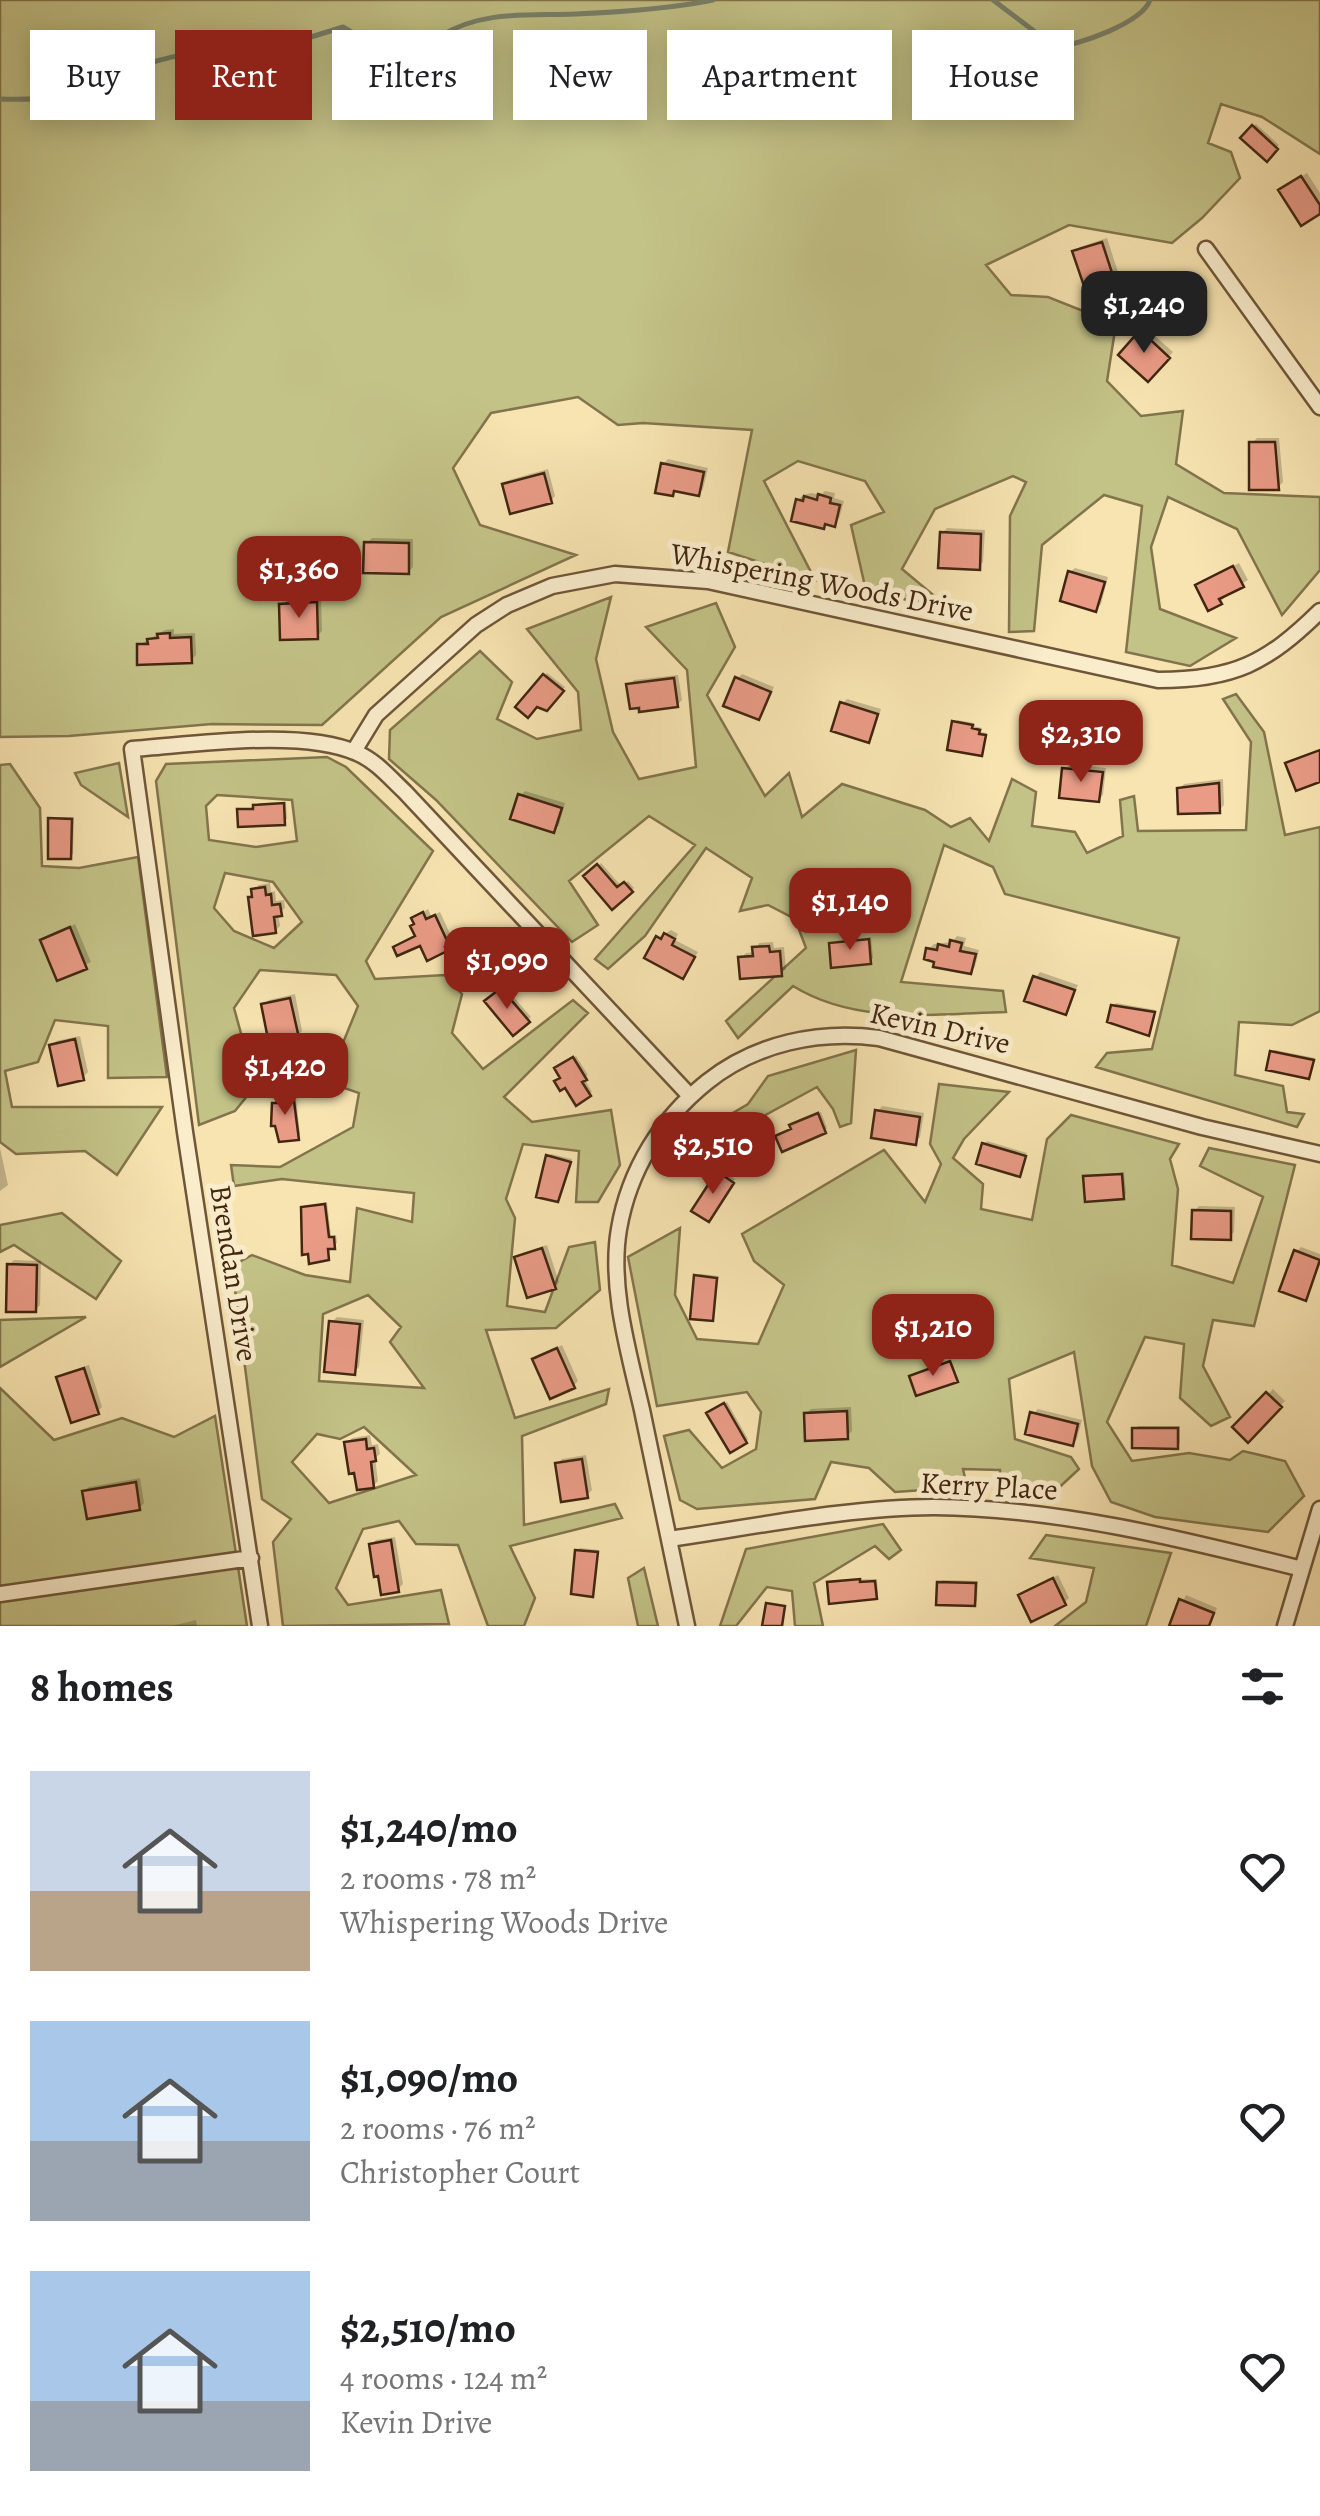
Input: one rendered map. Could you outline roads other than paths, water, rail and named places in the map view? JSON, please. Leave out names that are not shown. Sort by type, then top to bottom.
[{"type":"street","points":[[1206,249],[1320,407]]},
{"type":"street","name":"Whispering Woods Drive","points":[[354,751],[376,715],[476,625],[507,605],[552,586],[615,574],[708,581],[1158,680],[1192,680],[1259,660],[1284,646],[1320,611]]},
{"type":"street","name":"Brendan Drive","points":[[260,1626],[132,749],[300,740],[354,751]]},
{"type":"street","points":[[354,751],[406,792],[690,1096]]},
{"type":"street","name":"Kevin Drive","points":[[687,1626],[620,1302],[618,1233],[635,1175],[674,1111],[721,1071],[784,1043],[860,1035],[907,1044],[1202,1126],[1320,1154]]},
{"type":"street","name":"Kerry Place","points":[[669,1538],[889,1510],[971,1508],[1096,1523],[1302,1569]]},
{"type":"street","points":[[1285,1626],[1320,1509]]},
{"type":"street","points":[[0,1594],[251,1558]]},
{"type":"waterway","points":[[0,99],[82,93],[149,63],[242,40],[266,51],[343,27],[353,33],[361,62],[386,68],[419,57],[456,28],[489,18],[628,11],[713,0]]},
{"type":"waterway","points":[[993,0],[1055,47],[1123,24],[1145,9],[1150,0]]}]
